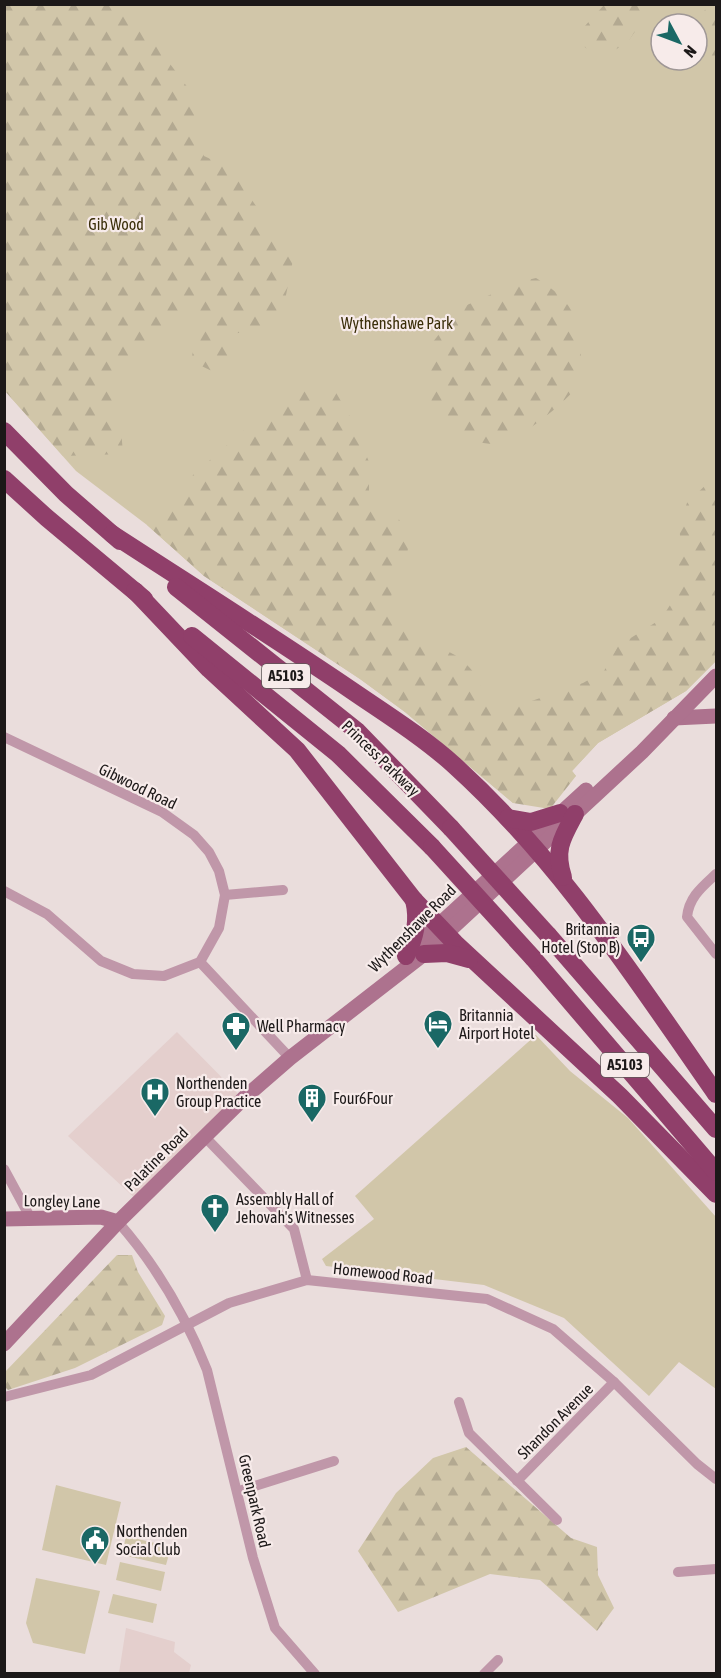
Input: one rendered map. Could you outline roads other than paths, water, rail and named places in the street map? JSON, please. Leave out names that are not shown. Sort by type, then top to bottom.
[{"type":"highway","name":"Princess Parkway","points":[[4,431],[66,494],[112,534],[224,628],[357,731],[451,828],[548,935],[717,1129]]},
{"type":"highway","name":"Princess Parkway","points":[[4,479],[135,591],[338,754],[432,847],[532,958],[717,1172]]},
{"type":"highway","points":[[112,534],[424,741],[454,766],[508,818],[564,881],[598,924],[717,1094]]},
{"type":"highway","points":[[135,591],[209,669],[297,750],[414,900],[473,961],[620,1096],[717,1194]]},
{"type":"highway","points":[[508,818],[531,822],[568,814],[557,856],[564,881]]},
{"type":"highway","points":[[406,956],[417,923],[414,900]]},
{"type":"highway","points":[[424,954],[447,953],[473,961]]},
{"type":"main road","name":"Wythenshawe Road","points":[[374,992],[406,956],[442,929],[675,718],[717,676]]},
{"type":"main road","points":[[675,718],[717,716]]},
{"type":"main road","name":"Wythenshawe Road","points":[[374,992],[424,954],[442,929]]},
{"type":"main road","name":"Palatine Road","points":[[4,1344],[118,1222],[204,1136],[290,1058],[374,992]]},
{"type":"main road","name":"Longley Lane","points":[[4,1219],[101,1217],[118,1222]]},
{"type":"street","name":"Gibwood Road","points":[[4,737],[178,822],[209,852],[219,870],[225,895],[219,928],[200,962]]},
{"type":"street","points":[[717,874],[688,905],[687,917],[717,954]]},
{"type":"street","points":[[4,891],[47,914],[101,960],[133,975],[164,976],[200,962],[290,1058]]},
{"type":"street","points":[[225,895],[284,891]]},
{"type":"street","points":[[204,1136],[294,1229],[307,1280]]},
{"type":"street","points":[[4,1169],[30,1217]]},
{"type":"street","name":"Greenpark Road","points":[[118,1222],[140,1247],[160,1277],[196,1344],[207,1370],[253,1558],[275,1628],[315,1674]]},
{"type":"street","name":"Homewood Road","points":[[4,1397],[91,1375],[229,1303],[307,1280],[487,1299],[553,1329],[615,1382],[697,1464],[717,1479]]},
{"type":"street","name":"Shandon Avenue","points":[[517,1481],[615,1382]]},
{"type":"street","name":"Shandon Avenue","points":[[459,1402],[469,1433],[557,1520]]},
{"type":"street","points":[[238,1491],[334,1461]]},
{"type":"street","points":[[678,1572],[717,1569]]},
{"type":"street","points":[[484,1674],[498,1660]]},
{"type":"place","name":"Britannia Hotel (Stop B)","points":[[641,964]]},
{"type":"place","name":"Britannia Airport Hotel","points":[[438,1050]]},
{"type":"place","name":"Well Pharmacy","points":[[236,1052]]},
{"type":"place","name":"Northenden Group Practice","points":[[155,1118]]},
{"type":"place","name":"Four6Four","points":[[312,1124]]},
{"type":"place","name":"Assembly Hall of Jehovah's Witnesses","points":[[215,1234]]},
{"type":"place","name":"Northenden Social Club","points":[[95,1566]]},
{"type":"park label","name":"Gib Wood","points":[[116,224]]},
{"type":"park label","name":"Wythenshawe Park","points":[[397,323]]}]
